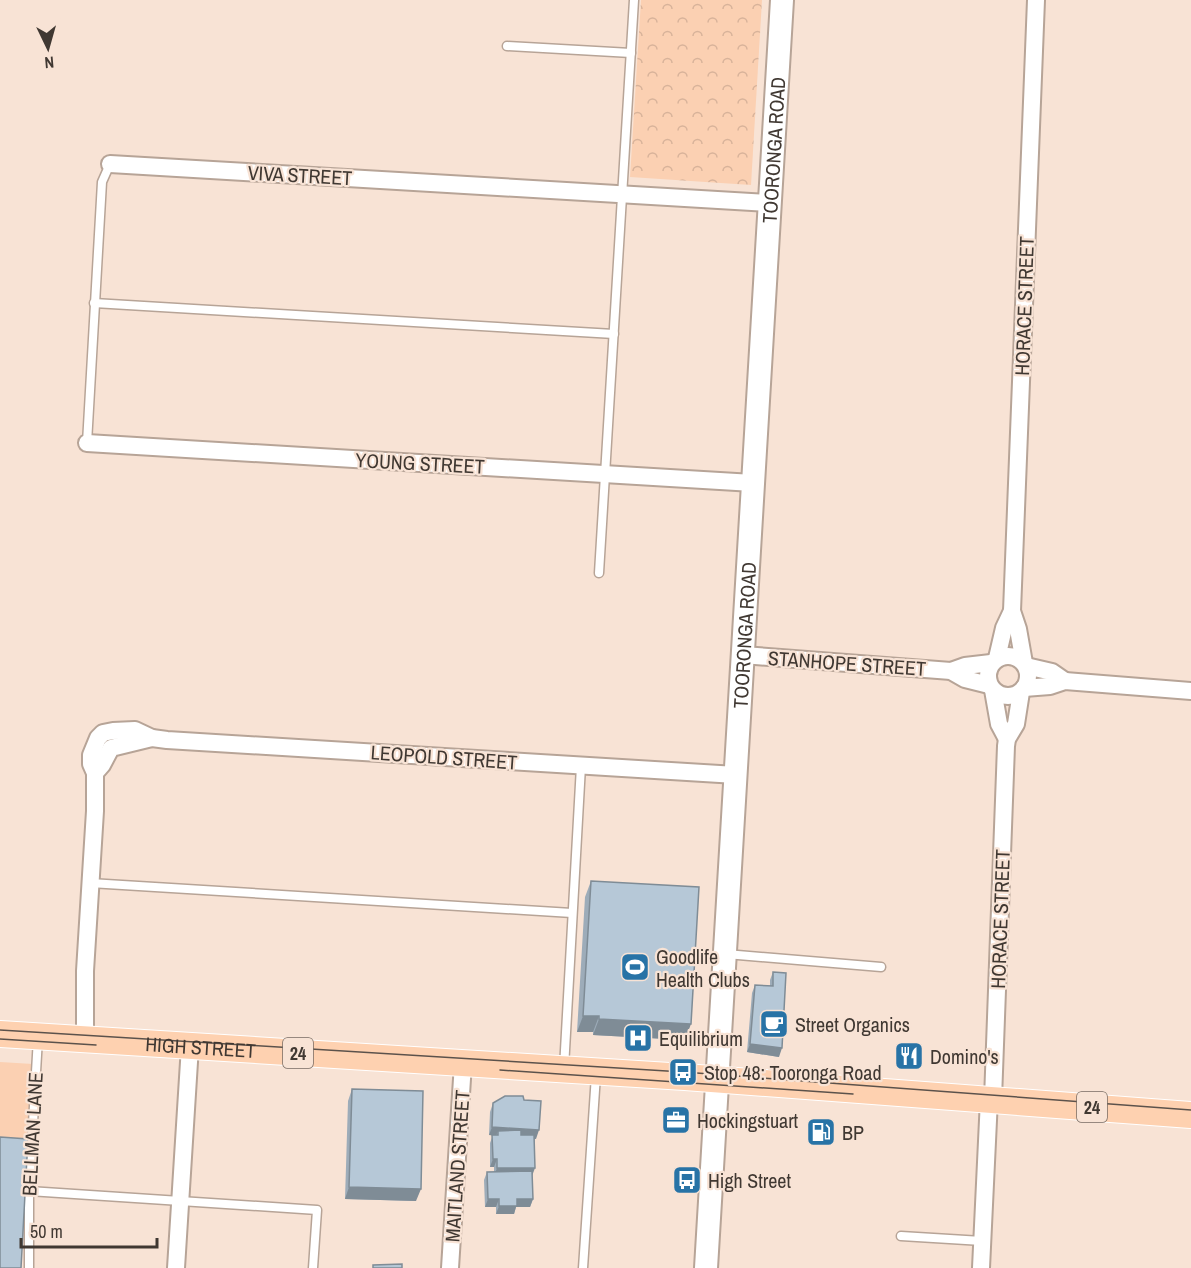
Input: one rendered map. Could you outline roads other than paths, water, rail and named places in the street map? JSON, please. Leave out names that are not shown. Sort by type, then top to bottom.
[{"type":"main road","name":"TOORONGA ROAD","points":[[706,1268],[782,0]]},
{"type":"main road","name":"HIGH STREET","points":[[0,1034],[718,1079],[1191,1115]]},
{"type":"street","name":"HORACE STREET","points":[[1025,664],[1012,611],[1036,0]]},
{"type":"street","name":"VIVA STREET","points":[[110,164],[770,203]]},
{"type":"street","name":"YOUNG STREET","points":[[87,443],[753,483]]},
{"type":"street","name":"HORACE STREET","points":[[994,661],[1012,611]]},
{"type":"street","name":"STANHOPE STREET","points":[[743,655],[951,671],[994,661]]},
{"type":"street","points":[[1065,681],[1052,672],[1025,664],[1011,656],[994,661],[987,674],[991,687],[999,694],[1006,696],[1022,690],[1050,686],[1065,681],[1191,691]]},
{"type":"street","points":[[1022,690],[1028,678],[1025,664]]},
{"type":"street","name":"STANHOPE STREET","points":[[951,671],[964,679],[991,687]]},
{"type":"street","name":"HORACE STREET","points":[[991,687],[999,723],[1007,739]]},
{"type":"street","name":"HORACE STREET","points":[[981,1268],[1007,739],[1016,724],[1022,690]]},
{"type":"street","name":"LEOPOLD STREET","points":[[84,1040],[95,773],[102,765],[107,741],[152,738],[736,775]]},
{"type":"street","points":[[177,1268],[190,1046]]},
{"type":"street","name":"MAITLAND STREET","points":[[450,1268],[463,1063]]},
{"type":"lane","points":[[599,573],[634,0]]},
{"type":"lane","points":[[507,46],[631,53]]},
{"type":"lane","name":"VIVA STREET","points":[[87,443],[102,182],[110,164]]},
{"type":"lane","points":[[94,303],[614,334]]},
{"type":"lane","points":[[564,1069],[581,766]]},
{"type":"lane","points":[[90,883],[572,913]]},
{"type":"lane","points":[[725,954],[881,967]]},
{"type":"lane","name":"BELLMAN LANE","points":[[29,1268],[28,1191],[38,1036]]},
{"type":"lane","points":[[583,1268],[596,1071]]},
{"type":"lane","points":[[28,1191],[317,1210],[314,1268]]},
{"type":"lane","points":[[901,1236],[982,1241]]},
{"type":"tram line","points":[[0,1030],[683,1072],[1191,1110]]},
{"type":"tram line","points":[[0,1039],[96,1045]]},
{"type":"tram line","points":[[500,1070],[853,1094]]},
{"type":"place","name":"Goodlife Health Clubs","points":[[635,967]]},
{"type":"place","name":"Street Organics","points":[[774,1024]]},
{"type":"place","name":"Equilibrium","points":[[638,1038]]},
{"type":"place","name":"Domino's","points":[[909,1056]]},
{"type":"place","name":"Stop 48: Tooronga Road","points":[[683,1072]]},
{"type":"place","name":"Hockingstuart","points":[[676,1120]]},
{"type":"place","name":"BP","points":[[821,1132]]},
{"type":"place","name":"High Street","points":[[687,1180]]}]
